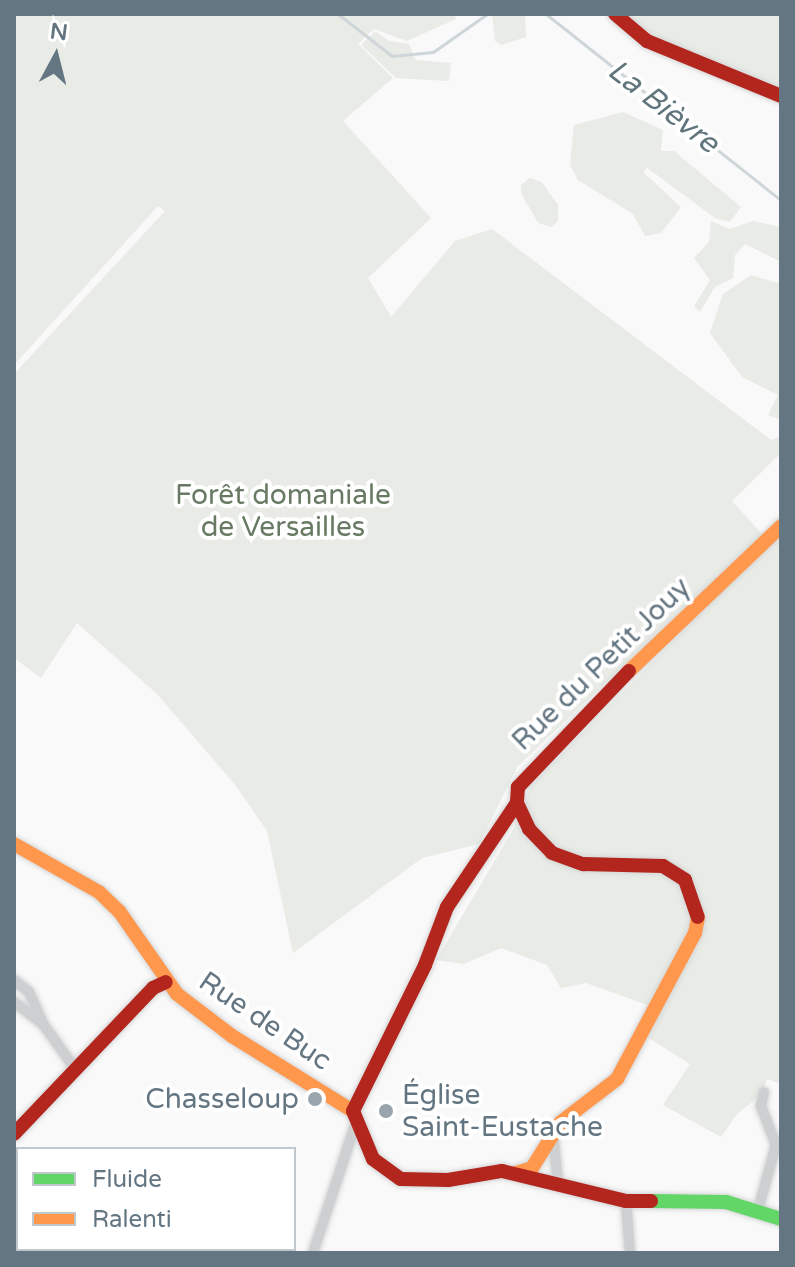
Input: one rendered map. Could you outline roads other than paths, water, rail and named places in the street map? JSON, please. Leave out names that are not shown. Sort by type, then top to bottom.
[{"type":"street","points":[[615,14],[647,41],[781,96]]},
{"type":"street","name":"Rue du Petit Jouy","points":[[354,1116],[425,965],[447,907],[517,803],[518,787],[548,750],[781,526]]},
{"type":"street","points":[[354,1116],[373,1159],[401,1179],[516,1173],[532,1168],[553,1131],[617,1079],[695,933],[699,911],[685,880],[663,866],[583,864],[552,853],[529,829],[517,803]]},
{"type":"street","name":"Rue de Buc","points":[[14,844],[99,892],[119,911],[166,982],[232,1036],[354,1116]]},
{"type":"street","points":[[14,980],[34,1000],[43,1024],[76,1070]]},
{"type":"street","points":[[14,1134],[153,988],[166,982]]},
{"type":"street","points":[[14,1002],[43,1024]]},
{"type":"street","points":[[761,1205],[776,1145],[761,1106],[764,1092]]},
{"type":"street","points":[[313,1253],[354,1116]]},
{"type":"street","points":[[553,1131],[558,1183]]},
{"type":"street","points":[[516,1173],[626,1201],[761,1205],[781,1219]]},
{"type":"street","points":[[626,1201],[630,1253]]},
{"type":"waterway","name":"La Bièvre","points":[[338,14],[392,56],[433,52],[487,14]]},
{"type":"waterway","name":"La Bièvre","points":[[546,14],[781,200]]},
{"type":"place","name":"Chasseloup","points":[[315,1099]]},
{"type":"place","name":"Église Saint-Eustache","points":[[386,1111]]},
{"type":"park label","name":"Forêt domaniale de Versailles","points":[[283,511]]}]
